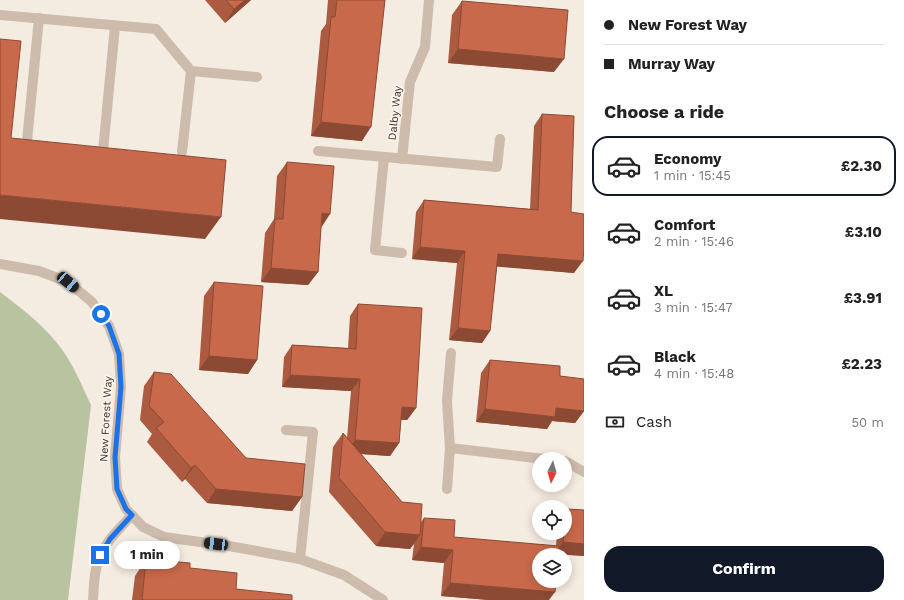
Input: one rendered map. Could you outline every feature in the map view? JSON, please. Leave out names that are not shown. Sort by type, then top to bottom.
[{"type":"street","name":"Dalby Way","points":[[402,159],[410,82],[425,47],[429,0]]},
{"type":"street","points":[[0,15],[156,29],[191,71],[257,77]]},
{"type":"street","points":[[27,141],[39,18]]},
{"type":"street","points":[[103,151],[115,26]]},
{"type":"street","points":[[182,152],[191,71]]},
{"type":"street","points":[[318,151],[497,167],[500,139]]},
{"type":"street","points":[[384,157],[375,250],[402,253]]},
{"type":"street","name":"New Forest Way","points":[[0,264],[39,271],[68,282],[92,302],[109,326],[119,354],[121,387],[115,457],[117,489],[126,509],[142,527],[164,538],[229,546],[300,560],[344,575],[383,600]]},
{"type":"street","points":[[447,489],[450,448],[447,401],[451,353]]},
{"type":"street","points":[[286,430],[313,432],[300,560]]},
{"type":"street","points":[[450,448],[532,458]]},
{"type":"street","points":[[572,465],[584,472]]},
{"type":"street","points":[[94,600],[95,576],[100,555],[110,539],[132,515]]},
{"type":"green space","points":[[0,292],[38,322],[57,343],[72,365],[91,405],[68,600],[0,600]]},
{"type":"building","points":[[226,0],[245,0],[234,9]]},
{"type":"building","points":[[337,0],[385,0],[371,127],[321,122],[331,17],[335,17]]},
{"type":"building","points":[[462,1],[568,10],[564,59],[458,49]]},
{"type":"building","points":[[0,39],[21,41],[11,138],[226,160],[221,217],[0,195]]},
{"type":"building","points":[[542,114],[574,116],[571,212],[584,214],[583,261],[498,254],[490,331],[458,328],[465,251],[420,247],[424,200],[538,210]]},
{"type":"building","points":[[287,162],[334,166],[330,214],[322,213],[318,272],[271,268],[275,219],[283,219]]},
{"type":"building","points":[[214,282],[263,286],[257,360],[209,356]]},
{"type":"building","points":[[358,304],[422,308],[416,408],[402,407],[399,443],[355,440],[360,379],[290,375],[292,345],[356,349]]},
{"type":"building","points":[[490,360],[560,366],[560,376],[584,379],[584,411],[556,408],[555,417],[485,409]]},
{"type":"building","points":[[154,372],[171,374],[246,458],[305,464],[302,497],[216,489],[195,465],[191,468],[156,428],[164,422],[149,406]]},
{"type":"building","points":[[343,433],[402,502],[422,504],[420,535],[385,532],[339,478]]},
{"type":"building","points":[[572,509],[584,510],[584,544],[563,542],[563,540],[572,540]]},
{"type":"building","points":[[424,518],[455,520],[454,537],[559,546],[559,548],[532,548],[532,588],[555,588],[555,592],[450,583],[453,550],[421,547]]},
{"type":"building","points":[[146,559],[190,563],[190,568],[237,573],[236,589],[292,595],[292,600],[142,600]]},
{"type":"route","points":[[100,555],[110,539],[132,515],[126,509],[117,489],[115,457],[121,387],[119,354],[109,326],[101,314]]}]
